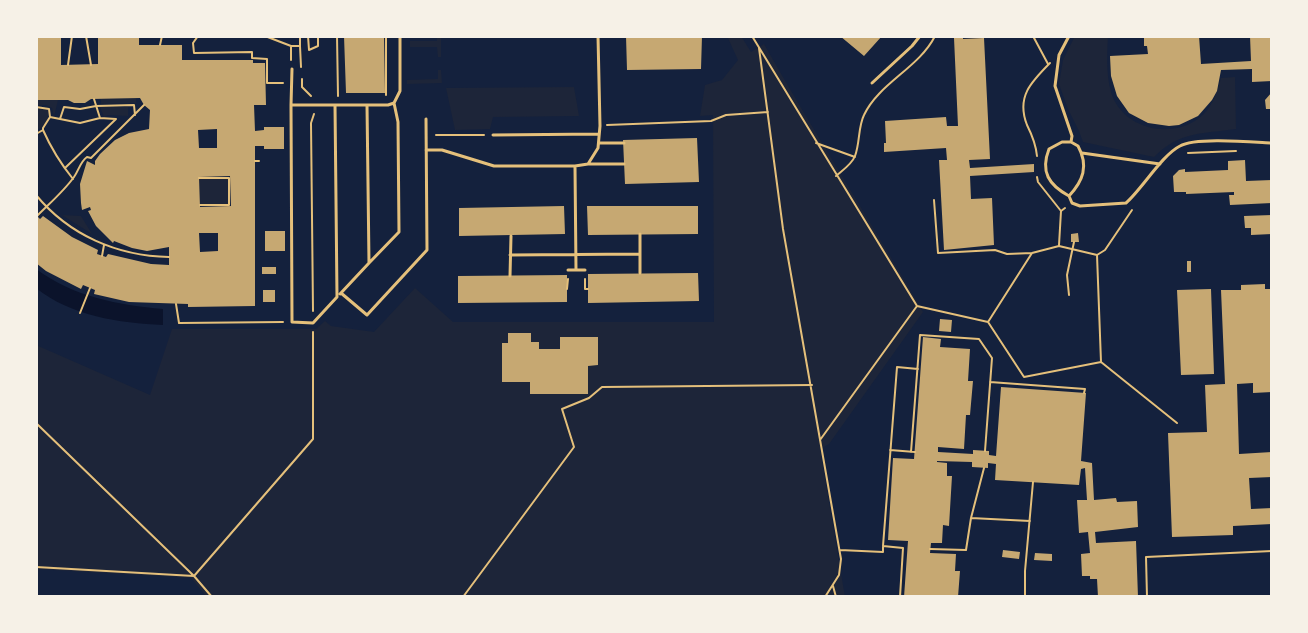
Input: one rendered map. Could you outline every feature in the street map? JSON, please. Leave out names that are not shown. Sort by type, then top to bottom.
[{"type":"lane","points":[[292,69],[292,322],[313,323],[399,232],[398,122],[394,103],[400,91],[400,36]]},
{"type":"lane","points":[[588,164],[599,143],[598,36]]},
{"type":"lane","points":[[872,83],[920,36]]},
{"type":"lane","points":[[1069,36],[1059,55],[1055,86],[1072,136],[1071,142]]},
{"type":"lane","points":[[291,105],[388,105],[394,103]]},
{"type":"lane","points":[[335,105],[337,297]]},
{"type":"lane","points":[[367,105],[369,263]]},
{"type":"lane","points":[[341,293],[367,315],[427,250],[426,119]]},
{"type":"lane","points":[[493,135],[599,134]]},
{"type":"lane","points":[[1069,196],[1082,179],[1084,171],[1082,153],[1078,146],[1071,142],[1062,142],[1049,149],[1046,167],[1052,185],[1069,196],[1072,203],[1080,206],[1126,203],[1180,145],[1212,141],[1272,143]]},
{"type":"lane","points":[[599,143],[624,143]]},
{"type":"lane","points":[[426,150],[442,150],[494,166],[624,164]]},
{"type":"lane","points":[[1082,153],[1160,164]]},
{"type":"lane","points":[[575,166],[576,270]]},
{"type":"lane","points":[[640,234],[640,273]]},
{"type":"lane","points":[[510,276],[511,236]]},
{"type":"lane","points":[[510,255],[640,254]]},
{"type":"lane","points":[[568,270],[585,270]]},
{"type":"path","points":[[68,65],[72,36]]},
{"type":"path","points":[[86,36],[91,64]]},
{"type":"path","points":[[160,45],[162,36]]},
{"type":"path","points":[[198,36],[194,43],[194,53],[252,52],[252,58],[267,59],[267,83],[292,83]]},
{"type":"path","points":[[266,36],[291,46],[300,46]]},
{"type":"path","points":[[194,576],[313,439],[311,123],[315,105],[314,96],[309,96],[302,87],[300,36]]},
{"type":"path","points":[[308,36],[309,50],[318,46],[318,36]]},
{"type":"path","points":[[337,36],[338,97]]},
{"type":"path","points":[[386,36],[387,95]]},
{"type":"path","points":[[752,36],[917,306],[988,322],[1024,377],[1101,362]]},
{"type":"path","points":[[836,176],[855,158],[863,116],[874,100],[929,48],[935,36]]},
{"type":"path","points":[[1033,36],[1048,64]]},
{"type":"path","points":[[291,46],[292,69]]},
{"type":"path","points":[[759,48],[783,229],[840,550],[839,575],[825,597]]},
{"type":"path","points":[[1036,161],[1036,146],[1025,119],[1022,100],[1032,83],[1059,55]]},
{"type":"path","points":[[94,99],[100,118]]},
{"type":"path","points":[[60,119],[64,106],[80,109],[96,106],[134,105],[135,115]]},
{"type":"path","points":[[37,216],[73,179],[81,161],[87,157],[91,158],[144,105]]},
{"type":"path","points":[[36,107],[49,110],[50,117],[43,130],[36,134]]},
{"type":"path","points":[[600,126],[711,121],[726,115],[768,112]]},
{"type":"path","points":[[50,117],[80,123],[100,118],[116,119],[65,168]]},
{"type":"path","points":[[43,130],[73,179]]},
{"type":"path","points":[[426,135],[493,135]]},
{"type":"path","points":[[816,143],[855,158]]},
{"type":"path","points":[[1179,156],[1188,153],[1243,151]]},
{"type":"path","points":[[255,161],[260,161]]},
{"type":"path","points":[[1037,175],[1038,182],[1061,211],[1059,246]]},
{"type":"path","points":[[199,178],[229,178],[229,205],[200,205]]},
{"type":"path","points":[[36,195],[46,207],[82,234],[104,245],[141,255],[169,257]]},
{"type":"path","points":[[934,200],[938,253],[995,250],[1007,254],[1032,253],[1059,246],[1097,255],[1105,250],[1138,204]]},
{"type":"path","points":[[1061,211],[1072,203]]},
{"type":"path","points":[[1069,295],[1067,275],[1074,242]]},
{"type":"path","points":[[102,256],[104,245]]},
{"type":"path","points":[[988,322],[1032,253]]},
{"type":"path","points":[[1097,255],[1101,362],[1177,423]]},
{"type":"path","points":[[80,313],[90,288]]},
{"type":"path","points":[[176,304],[179,322],[292,322]]},
{"type":"path","points":[[820,440],[917,306]]},
{"type":"path","points":[[890,450],[913,452],[920,335],[979,339],[992,357],[985,451]]},
{"type":"path","points":[[840,550],[883,552],[897,367],[918,369]]},
{"type":"path","points":[[990,382],[1084,389],[1084,393]]},
{"type":"path","points":[[463,597],[574,447],[562,409],[589,398],[602,387],[812,386]]},
{"type":"path","points":[[36,423],[194,576],[212,597]]},
{"type":"path","points":[[930,549],[966,550],[971,518],[984,468]]},
{"type":"path","points":[[1025,597],[1025,571],[1033,482]]},
{"type":"path","points":[[971,518],[1030,521]]},
{"type":"path","points":[[884,546],[908,548]]},
{"type":"path","points":[[900,597],[903,548]]},
{"type":"path","points":[[1147,597],[1146,557],[1272,551]]},
{"type":"path","points":[[36,567],[194,576]]},
{"type":"path","points":[[832,586],[836,597]]},
{"type":"shaded area","points":[[437,36],[441,36],[441,57],[438,57],[437,47],[410,47],[410,41],[437,41]]},
{"type":"shaded area","points":[[727,36],[741,36],[751,52],[764,44],[923,312],[829,444],[820,449],[845,597],[207,597],[191,578],[36,569],[36,345],[150,395],[172,329],[316,329],[325,321],[331,326],[374,332],[415,288],[453,322],[714,322],[713,115],[700,116],[705,85],[722,80],[738,60]]},
{"type":"shaded area","points":[[1075,36],[1108,36],[1107,57],[1111,92],[1125,115],[1149,127],[1162,129],[1188,125],[1204,114],[1211,105],[1221,78],[1235,77],[1236,129],[1182,138],[1154,157],[1083,142],[1059,84],[1063,60]]},
{"type":"shaded area","points":[[438,70],[441,70],[442,83],[407,84],[407,80],[438,79]]},
{"type":"shaded area","points":[[574,87],[579,116],[493,117],[490,129],[455,130],[446,88]]},
{"type":"shaded area","points":[[136,98],[136,103],[101,104],[101,99]]},
{"type":"shaded area","points":[[36,100],[58,100],[54,117],[52,108],[46,105],[36,105]]},
{"type":"shaded area","points":[[100,107],[128,107],[128,116],[108,115],[104,117]]},
{"type":"shaded area","points":[[36,108],[48,109],[49,116],[42,127],[36,131]]},
{"type":"shaded area","points":[[199,178],[229,178],[229,205],[200,205]]},
{"type":"shaded area","points":[[62,215],[81,216],[92,234]]},
{"type":"shaded area","points":[[36,269],[81,293],[113,302],[163,309],[163,325],[113,320],[64,305],[36,288]]},
{"type":"building","points":[[36,36],[61,36],[61,65],[98,64],[98,36],[139,36],[139,45],[182,45],[182,60],[253,60],[253,63],[265,63],[266,105],[254,105],[255,131],[264,130],[264,127],[284,127],[284,149],[264,149],[264,146],[255,146],[255,306],[188,307],[188,304],[129,302],[94,294],[95,290],[83,285],[81,289],[46,271],[36,263],[36,215],[40,219],[43,216],[72,237],[98,250],[97,254],[169,265],[169,247],[147,251],[114,241],[113,243],[96,226],[88,211],[91,210],[90,207],[82,210],[81,203],[80,184],[87,161],[95,165],[100,154],[115,140],[129,133],[149,129],[150,110],[140,98],[91,99],[85,103],[74,103],[68,100],[36,100]],"holes":[[[217,129],[217,148],[199,148],[198,130]],[[230,176],[231,206],[200,207],[199,177]],[[199,233],[218,233],[218,251],[200,252]]]},
{"type":"building","points":[[344,36],[384,36],[385,93],[346,93]]},
{"type":"building","points":[[626,36],[702,36],[701,69],[627,70]]},
{"type":"building","points":[[840,36],[882,36],[864,56]]},
{"type":"building","points":[[1199,36],[1201,64],[1251,61],[1250,36],[1272,36],[1272,81],[1252,82],[1252,69],[1221,70],[1217,91],[1198,116],[1179,125],[1148,123],[1129,113],[1117,96],[1111,76],[1110,56],[1148,54],[1147,46],[1144,46],[1144,37]]},
{"type":"building","points":[[963,37],[963,39],[984,38],[990,159],[969,160],[970,168],[1034,164],[1034,172],[970,176],[971,199],[992,198],[994,245],[944,250],[939,160],[947,160],[946,148],[884,152],[885,121],[946,117],[947,126],[958,126],[954,38]]},
{"type":"building","points":[[1272,92],[1272,109],[1266,109],[1265,100]]},
{"type":"building","points":[[697,138],[699,182],[625,184],[623,140]]},
{"type":"building","points":[[1245,160],[1246,181],[1272,180],[1272,203],[1230,205],[1229,195],[1234,195],[1234,192],[1186,194],[1186,192],[1174,192],[1173,176],[1179,170],[1185,169],[1185,172],[1228,170],[1228,161]]},
{"type":"building","points":[[564,206],[565,234],[459,236],[459,208]]},
{"type":"building","points":[[587,206],[698,206],[698,234],[588,235]]},
{"type":"building","points":[[1272,215],[1272,234],[1251,235],[1251,228],[1245,228],[1244,216]]},
{"type":"building","points":[[265,231],[285,231],[285,251],[265,251]]},
{"type":"building","points":[[1078,233],[1079,242],[1071,242],[1071,234]]},
{"type":"building","points":[[1187,261],[1191,261],[1191,272],[1187,272]]},
{"type":"building","points":[[262,267],[276,267],[276,274],[262,274]]},
{"type":"building","points":[[698,273],[699,301],[588,303],[588,274]]},
{"type":"building","points":[[567,275],[567,302],[458,303],[458,276]]},
{"type":"building","points":[[1265,284],[1265,289],[1272,289],[1272,392],[1253,393],[1253,383],[1237,384],[1239,454],[1272,452],[1272,477],[1249,478],[1251,509],[1272,508],[1272,524],[1233,526],[1233,535],[1172,537],[1168,433],[1207,432],[1205,385],[1225,384],[1221,290],[1241,290],[1241,285]]},
{"type":"building","points":[[1211,289],[1214,374],[1181,375],[1177,290]]},
{"type":"building","points":[[263,290],[275,290],[275,302],[263,302]]},
{"type":"building","points":[[940,319],[952,320],[951,332],[939,331]]},
{"type":"building","points":[[508,333],[531,333],[531,342],[539,342],[539,349],[560,349],[560,337],[598,337],[598,365],[588,366],[588,394],[530,394],[530,382],[502,382],[502,343],[508,343]]},
{"type":"building","points":[[923,337],[941,339],[940,347],[970,349],[968,381],[973,381],[970,415],[966,415],[964,449],[938,447],[938,452],[973,454],[973,450],[989,451],[989,455],[996,456],[1001,387],[1086,393],[1081,461],[1092,463],[1094,500],[1116,498],[1117,502],[1137,501],[1138,527],[1095,532],[1096,543],[1136,541],[1138,597],[1098,597],[1097,579],[1082,576],[1081,554],[1090,553],[1088,532],[1079,533],[1077,500],[1087,500],[1085,468],[1081,469],[1079,485],[995,480],[996,464],[988,463],[988,468],[972,467],[972,462],[937,461],[947,463],[947,476],[952,476],[949,526],[943,525],[942,543],[931,543],[930,553],[956,554],[955,571],[960,571],[958,597],[904,597],[908,541],[888,540],[893,458],[914,459]]},
{"type":"building","points":[[1003,550],[1020,552],[1019,559],[1002,557]]},
{"type":"building","points":[[1035,553],[1052,554],[1052,561],[1034,560]]}]
